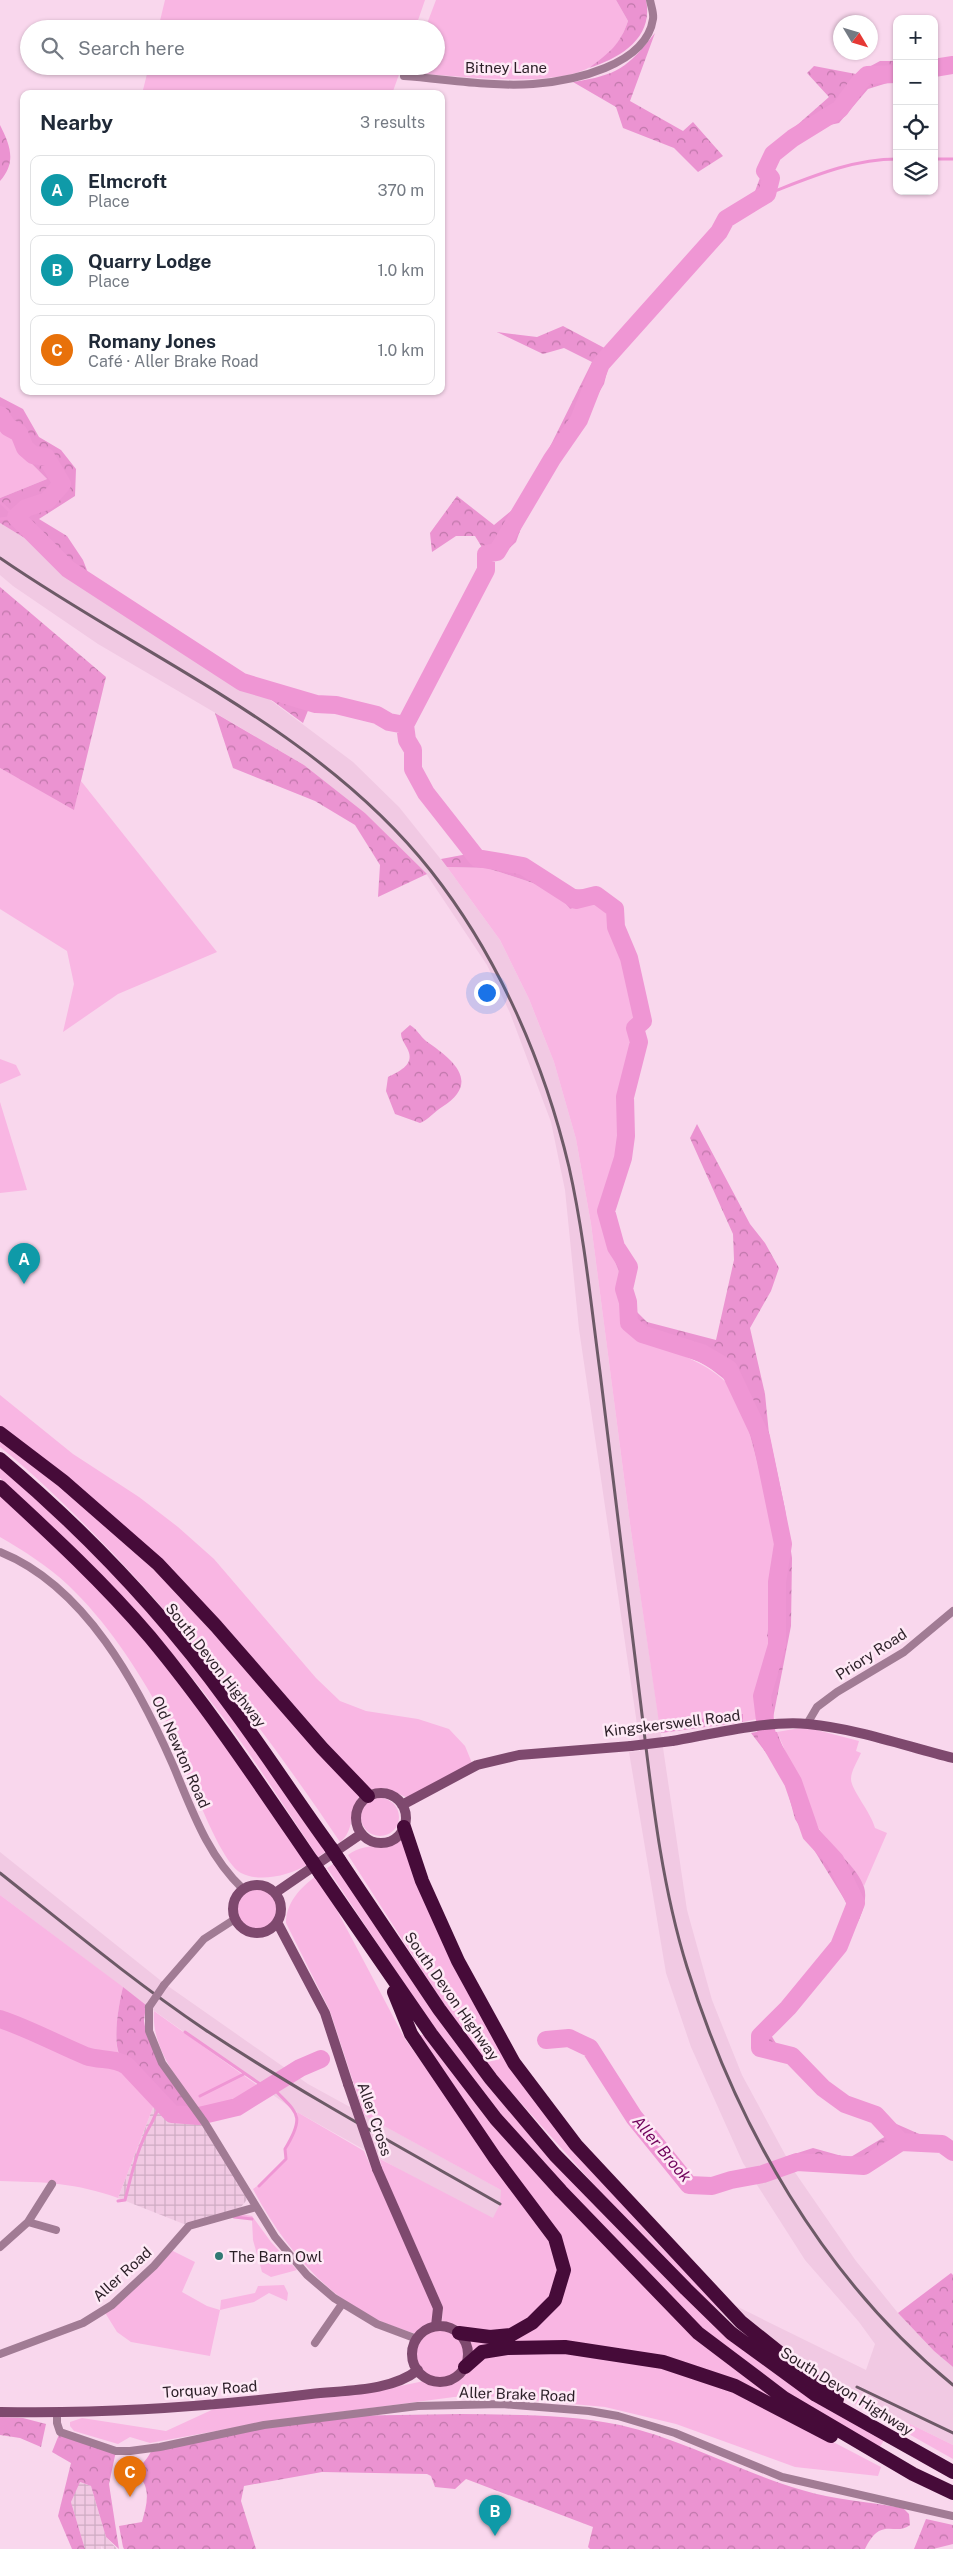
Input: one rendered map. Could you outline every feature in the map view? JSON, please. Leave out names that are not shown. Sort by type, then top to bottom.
[{"type":"highway","points":[[0,1433],[63,1481],[158,1564],[216,1626],[322,1748],[368,1796]]},
{"type":"highway","name":"South Devon Highway","points":[[0,1459],[34,1488],[91,1543],[123,1576],[176,1637],[228,1702],[331,1848],[439,2009],[490,2079],[555,2154],[618,2221],[731,2333],[816,2395],[953,2472]]},
{"type":"highway","points":[[0,1487],[65,1546],[148,1636],[206,1707],[386,1971],[496,2119],[561,2191],[698,2333],[784,2398],[913,2474]]},
{"type":"highway","points":[[404,1827],[422,1881],[458,1961],[514,2062],[576,2145],[741,2322],[872,2427]]},
{"type":"highway","points":[[386,1971],[411,2034],[495,2158],[555,2238],[564,2270],[555,2300],[532,2323],[511,2335],[490,2337],[459,2333]]},
{"type":"highway","points":[[465,2367],[482,2352],[507,2348],[565,2347],[663,2362],[735,2386],[881,2462],[953,2492]]},
{"type":"street","name":"Bitney Lane","points":[[404,76],[533,84],[565,79],[606,68],[623,60],[648,35],[653,18],[650,0]]},
{"type":"street","name":"Old Newton Road","points":[[0,1552],[42,1576],[69,1600],[98,1632],[148,1708],[199,1828],[218,1862],[243,1889]]},
{"type":"street","name":"Priory Road","points":[[807,1724],[817,1707],[837,1692],[904,1652],[953,1611]]},
{"type":"street","name":"Kingskerswell Road","points":[[402,1805],[477,1765],[519,1755],[631,1746],[773,1725],[807,1724],[870,1735],[953,1758]]},
{"type":"street","points":[[382,1792],[389,1794],[402,1805],[406,1818],[404,1827],[393,1839],[385,1842],[369,1840],[361,1834],[356,1814],[362,1800],[368,1796],[382,1792]]},
{"type":"street","points":[[278,1922],[264,1933],[254,1934],[245,1931],[234,1919],[234,1900],[243,1889],[258,1885],[276,1893],[361,1834]]},
{"type":"street","name":"Aller Cross","points":[[276,1893],[281,1909],[278,1922],[325,2013],[377,2170],[438,2308],[436,2326]]},
{"type":"street","points":[[234,1919],[204,1939],[164,1985],[149,2007],[149,2031],[157,2053],[205,2123],[275,2237],[307,2275],[342,2304],[377,2324],[416,2340]]},
{"type":"street","points":[[1,2244],[28,2222],[52,2184]]},
{"type":"street","name":"Aller Road","points":[[0,2354],[83,2323],[112,2305],[154,2266],[188,2226],[256,2207]]},
{"type":"street","points":[[28,2222],[56,2230]]},
{"type":"street","points":[[315,2343],[342,2304]]},
{"type":"street","points":[[436,2326],[452,2328],[459,2333],[468,2349],[465,2367],[451,2380],[442,2382],[433,2381],[418,2370],[412,2355],[416,2340],[422,2333],[436,2326]]},
{"type":"street","name":"Torquay Road","points":[[0,2412],[57,2413],[245,2402],[379,2386],[409,2377],[418,2370]]},
{"type":"street","name":"Aller Brake Road","points":[[57,2413],[57,2423],[60,2432],[78,2440],[116,2451],[130,2451],[160,2447],[264,2425],[418,2406],[502,2404],[588,2411],[625,2418],[675,2433],[782,2477],[953,2516]]},
{"type":"shaded area","points":[[165,0],[425,0],[418,20],[160,20]]},
{"type":"shaded area","points":[[436,0],[616,0],[628,21],[622,36],[614,48],[590,67],[573,74],[552,78],[502,79],[435,75],[445,75],[445,20],[428,20]]},
{"type":"shaded area","points":[[147,75],[399,75],[393,90],[143,90]]},
{"type":"shaded area","points":[[0,422],[22,454],[47,479],[0,498]]},
{"type":"shaded area","points":[[0,523],[116,594],[233,672],[353,762],[399,807],[447,867],[500,940],[529,999],[554,1062],[576,1139],[591,1224],[631,1531],[687,1910],[712,2000],[742,2075],[794,2171],[856,2261],[898,2313],[934,2351],[953,2367],[953,2445],[493,2219],[297,2112],[146,2005],[0,1895],[0,1852],[165,1984],[308,2084],[516,2198],[866,2370],[875,2344],[859,2322],[805,2260],[743,2163],[691,2047],[666,1973],[629,1752],[640,1751],[639,1738],[579,1329],[565,1190],[551,1122],[510,1013],[487,965],[427,875],[365,813],[304,765],[98,644],[13,586],[0,575]]},
{"type":"shaded area","points":[[0,768],[74,809],[81,781],[217,952],[118,994],[63,1032],[74,984],[67,951],[0,909]]},
{"type":"shaded area","points":[[447,867],[487,868],[542,886],[556,892],[570,909],[605,900],[615,909],[616,927],[629,958],[643,1021],[635,1028],[639,1042],[625,1097],[626,1136],[623,1158],[606,1211],[609,1222],[608,1244],[619,1272],[629,1325],[637,1335],[706,1367],[729,1385],[740,1398],[780,1547],[767,1636],[773,1654],[758,1702],[757,1719],[743,1722],[742,1714],[659,1723],[631,1531],[591,1224],[576,1139],[554,1062],[529,999],[500,940]]},
{"type":"shaded area","points":[[0,1059],[16,1065],[21,1075],[0,1084]]},
{"type":"shaded area","points":[[0,1102],[27,1190],[0,1193]]},
{"type":"shaded area","points":[[0,1395],[73,1454],[139,1497],[178,1527],[214,1559],[316,1678],[340,1701],[366,1711],[418,1719],[449,1729],[465,1746],[472,1763],[408,1798],[385,1788],[368,1790],[226,1627],[0,1428]]},
{"type":"shaded area","points":[[0,1438],[60,1483],[167,1582],[360,1795],[354,1808],[348,1832],[340,1842],[254,1720],[192,1642],[92,1532],[36,1477],[0,1447]]},
{"type":"shaded area","points":[[0,1467],[40,1501],[176,1637],[328,1850],[318,1857],[247,1750],[171,1652],[88,1562],[0,1478]]},
{"type":"shaded area","points":[[0,1495],[93,1584],[145,1640],[229,1750],[307,1865],[284,1875],[266,1878],[241,1873],[231,1863],[209,1824],[162,1714],[120,1646],[95,1614],[68,1585],[36,1559],[0,1537]]},
{"type":"shaded area","points":[[800,1728],[813,1729],[859,1741],[856,1751],[861,1753],[852,1773],[852,1784],[870,1815],[875,1828],[887,1833],[864,1886],[848,1863],[819,1829],[777,1732]]},
{"type":"shaded area","points":[[380,1798],[394,1803],[399,1817],[394,1831],[380,1836],[366,1831],[361,1817],[366,1803]]},
{"type":"shaded area","points":[[403,1833],[509,2065],[652,2238],[739,2326],[700,2295],[648,2245],[496,2075],[445,2006],[348,1855],[363,1848],[390,1843]]},
{"type":"shaded area","points":[[335,1863],[537,2140],[640,2252],[714,2322],[885,2439],[879,2448],[786,2395],[703,2331],[500,2118],[419,2006],[327,1868]]},
{"type":"shaded area","points":[[315,1877],[331,1899],[405,2039],[550,2240],[559,2267],[556,2282],[551,2294],[536,2313],[515,2327],[483,2332],[442,2321],[443,2307],[382,2169],[380,2159],[493,2218],[500,2204],[501,2190],[364,2115],[330,2011],[286,1923],[291,1903],[304,1886]]},
{"type":"shaded area","points":[[261,1889],[269,1892],[275,1898],[278,1910],[275,1922],[269,1928],[253,1931],[245,1928],[239,1922],[236,1906],[239,1898],[245,1892]]},
{"type":"shaded area","points":[[0,1895],[123,1987],[116,2032],[120,2057],[127,2068],[157,2097],[118,2198],[74,2186],[0,2181]]},
{"type":"shaded area","points":[[154,2011],[264,2090],[237,2107],[204,2115],[178,2079],[163,2053],[154,2025]]},
{"type":"shaded area","points":[[416,2035],[425,2035],[565,2202],[781,2401],[735,2382],[556,2342],[470,2359],[471,2348],[467,2337],[535,2325],[568,2269]]},
{"type":"shaded area","points":[[157,2097],[172,2114],[199,2116],[250,2196],[236,2213],[189,2226],[118,2198]]},
{"type":"shaded area","points":[[297,2112],[364,2151],[434,2309],[432,2324],[416,2334],[366,2314],[327,2286],[298,2257],[285,2240],[273,2224],[253,2189],[269,2178],[286,2159],[285,2151],[294,2132]]},
{"type":"shaded area","points":[[236,2213],[252,2216],[271,2242],[297,2270],[271,2277],[262,2272],[253,2240],[252,2220],[237,2217],[211,2220]]},
{"type":"shaded area","points":[[169,2249],[195,2262],[182,2292],[207,2306],[220,2310],[210,2356],[131,2342],[117,2332],[104,2311]]},
{"type":"shaded area","points":[[284,2285],[288,2293],[287,2301],[269,2293],[254,2302],[220,2310],[221,2300],[255,2293],[258,2286]]},
{"type":"shaded area","points":[[441,2330],[450,2332],[461,2341],[466,2355],[464,2364],[455,2375],[441,2380],[432,2378],[421,2369],[416,2355],[418,2346],[427,2335]]},
{"type":"shaded area","points":[[565,2350],[661,2367],[734,2390],[881,2467],[878,2476],[795,2467],[676,2424],[605,2407],[486,2396],[454,2397],[265,2422],[150,2443],[130,2437],[118,2444],[74,2431],[70,2426],[70,2422],[82,2418],[166,2431],[216,2408],[381,2390],[424,2381],[442,2385],[461,2377],[483,2355]]},
{"type":"shaded area","points":[[853,2396],[953,2445],[953,2459],[852,2402]]},
{"type":"shaded area","points":[[79,2482],[91,2486],[106,2537],[117,2549],[104,2549],[101,2546],[101,2549],[85,2549],[71,2502]]},
{"type":"green space","points":[[616,0],[646,0],[647,13],[645,25],[640,36],[623,52],[589,68],[613,48],[625,29],[628,21]]},
{"type":"green space","points":[[655,33],[630,101],[683,131],[693,122],[723,156],[698,172],[674,148],[623,128],[616,107],[573,82],[601,76],[620,68],[637,54]]},
{"type":"green space","points":[[880,61],[893,61],[893,81],[868,89],[839,123],[816,128],[765,170],[771,178],[767,194],[751,202],[771,148],[829,97],[807,73],[814,66],[856,74]]},
{"type":"green space","points":[[0,125],[9,146],[10,160],[9,167],[0,181]]},
{"type":"green space","points":[[563,326],[612,352],[604,384],[526,514],[516,542],[496,561],[486,554],[475,536],[456,536],[432,552],[430,533],[457,496],[494,525],[523,501],[592,362],[564,348],[543,354],[497,332],[537,337]]},
{"type":"green space","points":[[0,397],[23,409],[39,437],[61,450],[76,469],[75,496],[39,519],[67,536],[83,560],[90,578],[0,523],[0,498],[47,479],[22,454],[0,422]]},
{"type":"green space","points":[[0,587],[106,677],[74,810],[0,768]]},
{"type":"green space","points":[[233,672],[313,698],[303,723]]},
{"type":"green space","points":[[215,713],[304,765],[365,813],[427,874],[378,897],[380,865],[355,825],[315,801],[233,768]]},
{"type":"green space","points":[[473,853],[516,861],[569,889],[598,890],[605,900],[570,909],[556,892],[542,886],[487,868],[447,867],[441,859]]},
{"type":"green space","points":[[410,1025],[453,1063],[459,1071],[461,1080],[460,1089],[454,1098],[420,1123],[395,1114],[386,1091],[388,1077],[402,1069],[410,1058],[401,1033]]},
{"type":"green space","points":[[697,1124],[750,1224],[765,1243],[779,1268],[771,1291],[750,1328],[765,1394],[769,1434],[785,1509],[792,1558],[791,1626],[773,1718],[757,1719],[758,1702],[773,1654],[767,1636],[780,1547],[740,1398],[728,1382],[706,1365],[637,1335],[629,1326],[619,1272],[608,1244],[609,1222],[616,1247],[629,1267],[636,1311],[647,1322],[716,1340],[734,1260],[733,1234],[690,1138]]},
{"type":"green space","points":[[743,1714],[743,1722],[661,1733],[659,1723]]},
{"type":"green space","points":[[766,1730],[777,1732],[813,1820],[819,1830],[856,1872],[864,1887],[864,1903],[858,1922],[846,1943],[814,1986],[771,2035],[777,2045],[792,2056],[754,2053],[751,2047],[755,2036],[784,2005],[828,1949],[847,1917],[846,1902],[795,1819],[787,1789],[777,1767],[751,1733]]},
{"type":"green space","points":[[123,1987],[146,2005],[144,2021],[146,2032],[196,2117],[172,2114],[136,2078],[120,2056],[116,2032]]},
{"type":"green space","points":[[876,2115],[942,2144],[903,2149],[871,2167],[794,2171],[785,2157],[813,2148],[849,2158],[886,2136]]},
{"type":"green space","points":[[951,2273],[953,2275],[953,2367],[934,2351],[898,2313]]},
{"type":"green space","points":[[461,2414],[561,2417],[620,2425],[689,2447],[779,2483],[802,2490],[840,2499],[903,2508],[909,2514],[910,2525],[899,2529],[882,2530],[871,2539],[865,2549],[590,2549],[588,2547],[593,2527],[466,2479],[455,2489],[435,2487],[431,2476],[427,2474],[322,2472],[244,2486],[241,2501],[256,2549],[124,2549],[123,2547],[119,2526],[142,2522],[147,2496],[144,2484],[136,2473],[152,2449],[202,2438],[337,2416]]},
{"type":"green space","points":[[0,2417],[23,2418],[46,2424],[41,2447],[20,2438],[0,2435]]},
{"type":"green space","points":[[60,2432],[116,2451],[109,2484],[119,2549],[106,2537],[91,2486],[80,2482],[71,2502],[85,2549],[72,2549],[58,2516],[71,2463],[52,2452]]},
{"type":"green space","points":[[926,2519],[953,2525],[953,2544],[933,2549],[914,2549]]},
{"type":"waterway","points":[[938,67],[953,65]]},
{"type":"waterway","points":[[405,725],[486,570],[486,554],[497,552],[552,459],[579,420],[601,364],[719,232],[726,219],[767,194],[771,178],[765,171],[773,154],[793,138],[840,109],[867,75],[893,74]]},
{"type":"waterway","points":[[767,194],[831,170],[863,162],[893,159]]},
{"type":"waterway","points":[[938,159],[953,159]]},
{"type":"waterway","points":[[0,415],[8,427],[19,433],[25,448],[33,455],[46,457],[62,484],[47,501],[26,508],[16,517],[68,569],[242,682],[316,704],[336,705],[377,715],[389,722],[405,725],[407,740],[413,750],[413,769],[426,793],[477,858],[523,866],[576,900],[596,895],[615,909],[616,927],[629,958],[643,1021],[635,1028],[639,1042],[625,1097],[626,1136],[623,1158],[606,1211],[616,1247],[629,1267],[624,1289],[628,1302],[629,1323],[642,1334],[702,1353],[729,1369],[761,1437],[783,1544],[777,1582],[777,1645],[762,1696],[767,1737],[793,1782],[811,1834],[835,1860],[856,1903],[839,1946],[788,2008],[760,2036],[760,2048],[792,2056],[823,2088],[845,2104],[876,2115],[901,2142]]},
{"type":"waterway","points":[[0,502],[16,517]]},
{"type":"waterway","points":[[0,519],[16,517]]},
{"type":"waterway","name":"Aller Brook","points":[[0,2019],[86,2056],[122,2063],[172,2114],[199,2116],[237,2107],[300,2068],[321,2059]]},
{"type":"waterway","points":[[185,2032],[266,2088]]},
{"type":"waterway","name":"Aller Brook","points":[[546,2040],[569,2038],[590,2048],[634,2117],[689,2185],[712,2186],[763,2174],[797,2162],[864,2166],[901,2142],[942,2144],[953,2152]]},
{"type":"waterway","points":[[200,2096],[244,2074]]},
{"type":"waterway","points":[[259,2186],[286,2159],[285,2149],[296,2128],[297,2120],[292,2108],[271,2086]]},
{"type":"waterway","points":[[118,2201],[125,2200],[142,2142],[157,2111],[163,2104]]},
{"type":"waterway","points":[[234,2217],[252,2219]]},
{"type":"railway","points":[[0,558],[56,595],[228,699],[284,736],[337,776],[386,821],[431,871],[455,904],[498,974],[516,1012],[546,1088],[559,1128],[574,1192],[590,1295],[648,1765],[663,1867],[687,1967],[707,2026],[731,2084],[758,2141],[790,2196],[825,2248],[863,2297],[906,2343],[953,2385]]},
{"type":"railway","points":[[0,1873],[126,1973],[204,2029],[313,2097],[500,2204]]},
{"type":"railway","points":[[857,2387],[953,2433]]},
{"type":"place","name":"Elmcroft","points":[[24,1284]]},
{"type":"place","name":"The Barn Owl","points":[[219,2256]]},
{"type":"place","name":"Romany Jones","points":[[130,2497]]},
{"type":"place","name":"Quarry Lodge","points":[[495,2536]]}]
